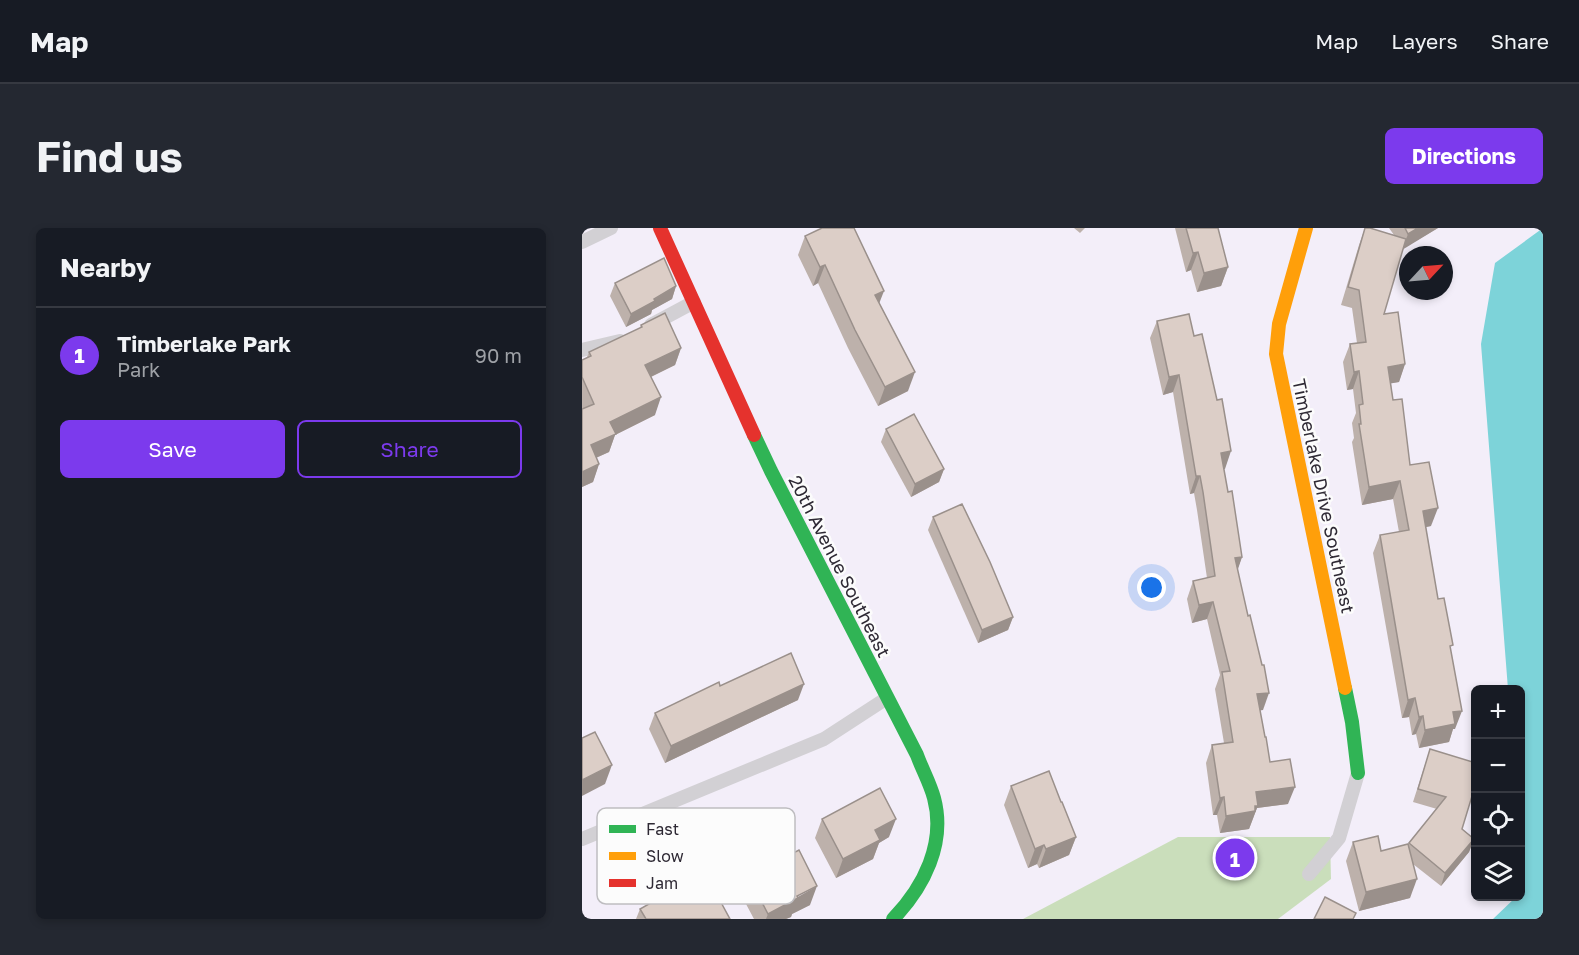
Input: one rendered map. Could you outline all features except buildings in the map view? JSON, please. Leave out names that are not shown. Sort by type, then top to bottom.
[{"type":"street","name":"20th Avenue Southeast","points":[[660,228],[771,471],[916,755],[935,802],[936,829],[927,876],[913,898],[893,919]]},
{"type":"street","name":"Timberlake Drive Southeast","points":[[1306,228],[1279,324],[1276,354],[1352,722],[1358,773]]},
{"type":"lane","points":[[582,242],[611,228]]},
{"type":"lane","points":[[582,350],[617,342],[694,302]]},
{"type":"lane","points":[[657,808],[824,739],[887,698]]},
{"type":"lane","points":[[1309,874],[1339,838],[1358,773]]},
{"type":"lane","points":[[582,839],[597,833]]},
{"type":"green space","points":[[1178,837],[1330,837],[1331,879],[1278,919],[1023,919]]},
{"type":"water","points":[[1543,228],[1543,919],[1493,919],[1512,901],[1525,901],[1525,685],[1508,685],[1481,344],[1495,263]]},
{"type":"traffic: fast","points":[[754,435],[917,755],[934,798],[937,831],[930,863],[914,893],[893,919]]},
{"type":"traffic: fast","points":[[1345,688],[1358,773]]},
{"type":"traffic: slow","points":[[1306,228],[1279,324],[1276,354],[1345,688]]},
{"type":"traffic: jam","points":[[660,228],[754,435]]},
{"type":"place","name":"Timberlake Park","points":[[1235,858]]}]
